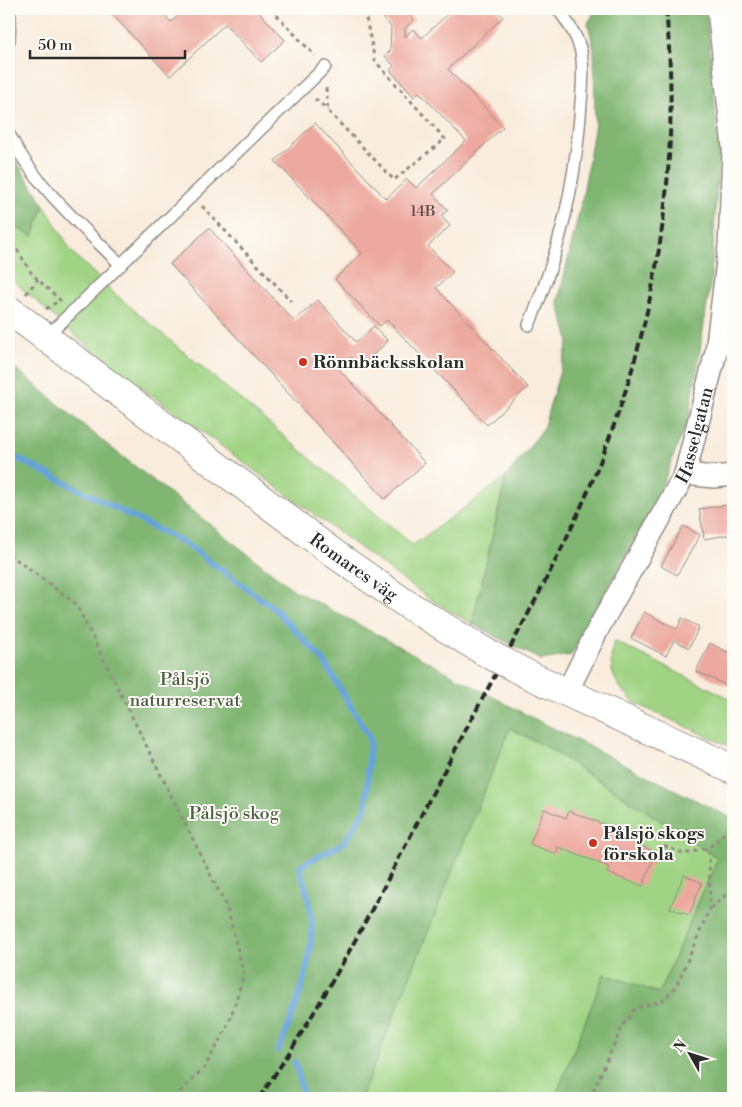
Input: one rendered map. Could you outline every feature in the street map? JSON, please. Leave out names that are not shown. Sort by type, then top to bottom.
[{"type":"street","points":[[718,9],[733,147]]},
{"type":"street","name":"Hasselgatan","points":[[567,692],[598,629],[685,474],[716,352],[732,211],[733,152]]},
{"type":"street","name":"Romares väg","points":[[9,310],[336,555],[405,603],[485,652],[527,674],[733,769]]},
{"type":"street","points":[[685,474],[714,477],[733,475]]},
{"type":"lane","points":[[9,41],[10,9]]},
{"type":"lane","points":[[529,325],[546,285],[561,239],[568,209],[578,138],[581,52],[574,34],[558,9]]},
{"type":"lane","points":[[45,338],[325,67]]},
{"type":"lane","points":[[9,134],[17,150],[62,205],[121,265]]},
{"type":"path","points":[[271,9],[325,67],[328,111],[394,180],[445,139],[375,61],[366,18],[357,9]]},
{"type":"path","points":[[202,206],[291,301]]},
{"type":"path","points":[[9,236],[32,274],[73,311]]},
{"type":"path","points":[[9,554],[76,604],[227,908],[244,974],[229,1022],[205,1067],[174,1098]]},
{"type":"path","points":[[664,846],[684,854],[709,848],[733,825]]},
{"type":"path","points":[[590,1098],[622,1027],[635,1008],[662,1001],[676,987],[710,908],[709,848]]},
{"type":"path","points":[[710,908],[733,888]]},
{"type":"path","points":[[724,1098],[733,1090]]},
{"type":"green space","points":[[596,9],[706,9],[719,152],[711,279],[690,414],[656,501],[571,655],[541,660],[472,624],[506,477],[543,429],[569,340],[558,302],[583,195],[595,123],[594,50],[588,23]]},
{"type":"green space","points":[[9,150],[44,205],[33,236],[9,224]]},
{"type":"green space","points":[[44,205],[72,252],[115,294],[413,545],[506,477],[472,624],[427,597],[95,353],[9,277],[9,224],[33,236]]},
{"type":"green space","name":"Pålsjö skog","points":[[9,363],[105,443],[294,590],[525,714],[733,819],[733,1098],[555,1098],[604,974],[659,993],[718,858],[548,748],[510,728],[361,1098],[9,1098]]},
{"type":"green space","points":[[614,641],[733,700],[733,748],[635,703],[621,689],[614,675],[611,660]]},
{"type":"green space","points":[[509,728],[548,748],[718,858],[659,993],[604,974],[555,1098],[361,1098]]},
{"type":"building","points":[[107,9],[163,9],[161,11],[171,22],[185,9],[256,9],[285,40],[261,62],[225,24],[170,76]]},
{"type":"building","points":[[393,9],[405,9],[414,20],[405,28],[405,37],[413,29],[422,38],[453,9],[496,9],[503,17],[448,69],[503,127],[433,194],[448,210],[441,216],[450,226],[428,246],[453,272],[436,288],[528,387],[487,425],[387,320],[380,326],[335,279],[362,253],[275,161],[315,123],[386,199],[407,179],[416,188],[466,141],[419,92],[414,97],[390,70],[394,66],[385,56],[390,51],[391,27],[383,18]]},
{"type":"building","name":"Rönnbäcksskolan","points":[[209,228],[294,321],[318,300],[356,342],[374,326],[388,341],[360,367],[351,357],[339,369],[425,463],[385,499],[170,264]]},
{"type":"building","points":[[733,504],[733,534],[704,539],[699,509]]},
{"type":"building","points":[[683,526],[700,535],[677,575],[661,566]]},
{"type":"building","points":[[644,612],[677,629],[682,618],[699,627],[689,648],[674,640],[666,656],[631,638]]},
{"type":"building","points":[[710,643],[733,655],[733,675],[728,686],[696,671]]},
{"type":"building","points":[[544,809],[566,818],[569,811],[624,832],[622,838],[656,852],[643,886],[607,873],[609,867],[558,847],[556,854],[530,844]]},
{"type":"building","points":[[684,875],[702,883],[689,915],[670,908]]},
{"type":"waterway","points":[[9,454],[184,543],[274,608],[323,660],[370,738],[366,808],[344,843],[300,866],[311,912],[311,942],[301,990],[278,1051]]},
{"type":"waterway","points":[[295,1062],[304,1098]]},
{"type":"railway","points":[[259,1098],[337,973],[384,887],[552,568],[604,452],[639,344],[652,290],[661,234],[667,179],[670,122],[670,66],[666,9]]},
{"type":"place","name":"Rönnbäcksskolan","points":[[303,362]]},
{"type":"place","name":"Pålsjö skogs förskola","points":[[593,843]]},
{"type":"park label","name":"Pålsjö naturreservat","points":[[185,690]]}]
